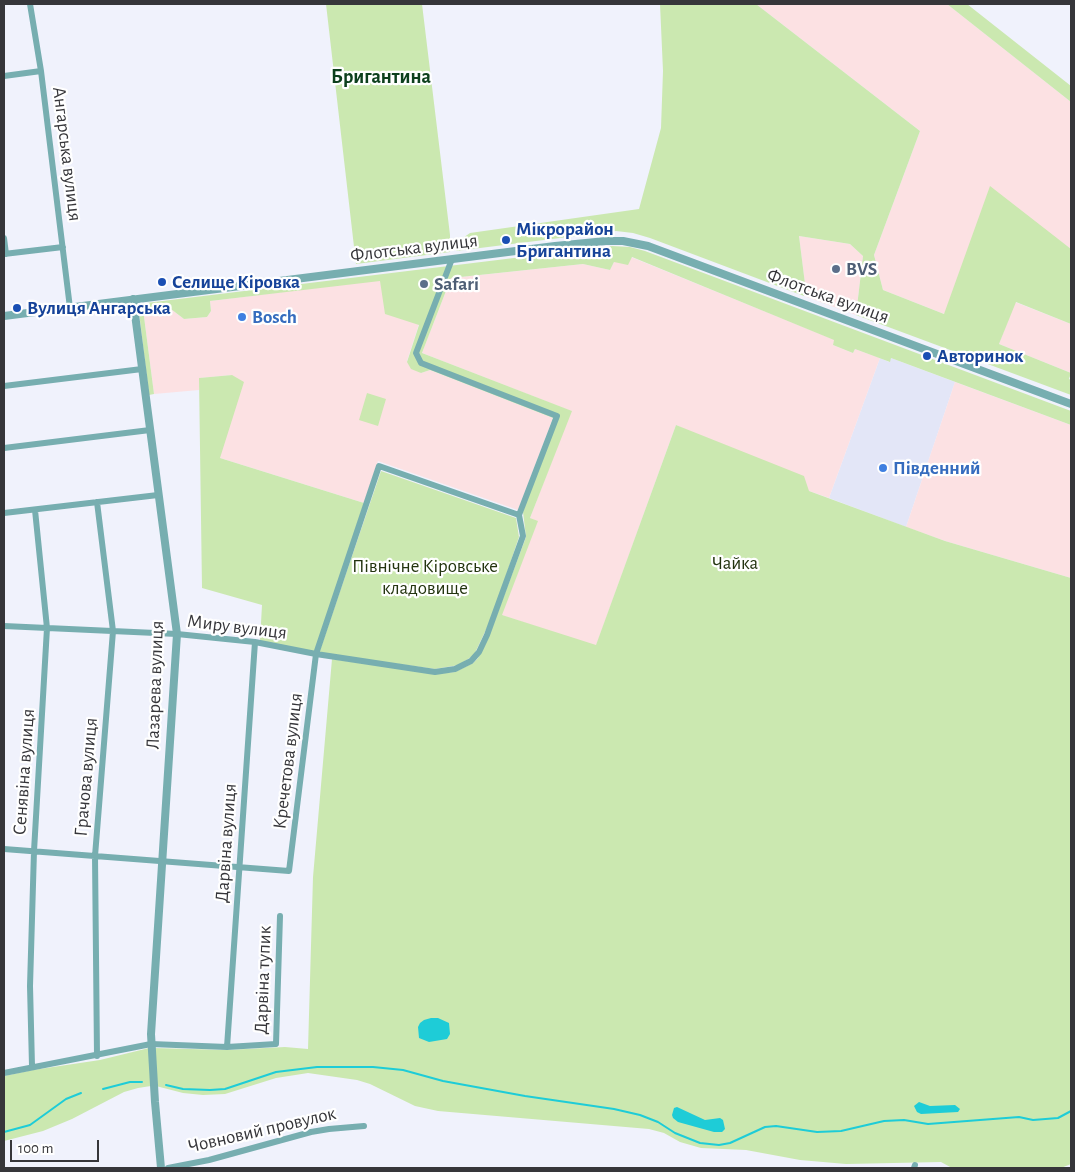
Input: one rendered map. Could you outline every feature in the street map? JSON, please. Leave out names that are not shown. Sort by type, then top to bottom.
[{"type":"street","name":"Ангарська вулиця","points":[[30,4],[42,71],[70,308]]},
{"type":"street","points":[[4,76],[42,71]]},
{"type":"street","points":[[4,238],[5,254],[63,247]]},
{"type":"street","name":"Флотська вулиця","points":[[4,316],[606,240],[632,242],[648,246],[1071,404]]},
{"type":"street","points":[[452,259],[416,353],[421,363],[558,416],[519,515]]},
{"type":"street","name":"Лазарева вулиця","points":[[133,299],[177,634],[151,1044]]},
{"type":"street","points":[[4,386],[142,369]]},
{"type":"street","points":[[4,448],[150,430]]},
{"type":"street","name":"Кречетова вулиця","points":[[239,867],[289,871],[316,654],[379,466],[519,515]]},
{"type":"street","points":[[4,514],[158,495]]},
{"type":"street","name":"Грачова вулиця","points":[[97,1056],[95,856],[113,631],[98,502]]},
{"type":"street","name":"Сенявіна вулиця","points":[[32,1066],[30,986],[34,851],[47,628],[35,510]]},
{"type":"street","name":"Миру вулиця","points":[[4,626],[177,634],[255,642],[316,654],[435,672],[455,670],[472,661],[479,652],[487,635],[523,536],[519,515]]},
{"type":"street","name":"Дарвіна вулиця","points":[[227,1047],[255,642]]},
{"type":"street","points":[[4,849],[239,867]]},
{"type":"street","name":"Дарвіна тупик","points":[[227,1047],[276,1044],[280,916]]},
{"type":"street","points":[[4,1072],[97,1056],[151,1044],[227,1047]]},
{"type":"street","name":"Човновий провулок","points":[[151,1044],[162,1168]]},
{"type":"street","name":"Човновий провулок","points":[[168,1168],[209,1160],[311,1132],[364,1126]]},
{"type":"shaded area","points":[[756,4],[947,4],[1071,102],[1071,249],[1057,239],[944,314],[883,290],[874,255],[920,131]]},
{"type":"shaded area","points":[[799,236],[850,244],[863,256],[856,315],[804,296],[805,284]]},
{"type":"shaded area","points":[[631,257],[835,340],[833,345],[853,353],[855,349],[880,358],[829,498],[809,491],[676,425],[596,646],[501,615],[537,522],[530,518],[571,411],[422,353],[451,278],[583,264],[610,270],[614,262]]},
{"type":"shaded area","points":[[380,280],[419,324],[407,361],[421,373],[430,370],[553,418],[518,510],[378,461],[364,503],[220,458],[232,375],[200,378],[199,390],[154,394],[143,309],[167,306],[184,319],[207,317],[211,311],[210,301]]},
{"type":"shaded area","points":[[1015,302],[1071,324],[1071,373],[999,344]]},
{"type":"shaded area","name":"Південний","points":[[880,358],[889,362],[891,358],[955,382],[906,527],[829,498]]},
{"type":"shaded area","points":[[955,382],[1071,425],[1071,578],[945,541],[906,527]]},
{"type":"green space","points":[[326,4],[422,4],[450,235],[450,252],[356,264]]},
{"type":"green space","points":[[660,4],[756,4],[920,131],[874,255],[883,290],[944,314],[990,186],[1071,249],[1071,324],[1016,302],[999,344],[1071,373],[1069,379],[1071,380],[1071,395],[856,315],[863,256],[850,244],[799,236],[805,284],[804,296],[633,233],[616,231],[456,251],[457,242],[470,233],[639,209],[661,128],[663,71]]},
{"type":"green space","points":[[947,4],[967,4],[1071,86],[1071,102]]},
{"type":"green space","name":"Чайка","points":[[612,246],[630,247],[645,251],[1071,411],[1071,425],[891,358],[890,362],[855,349],[853,353],[833,345],[834,340],[632,257],[628,265],[614,262],[610,270],[583,264],[451,278],[422,353],[572,411],[530,518],[538,521],[502,615],[596,645],[676,425],[804,476],[809,491],[945,541],[1071,578],[1071,1164],[1061,1168],[952,1168],[941,1162],[846,1164],[800,1160],[746,1150],[701,1148],[680,1142],[664,1133],[649,1129],[438,1111],[415,1106],[370,1084],[357,1080],[308,1073],[276,1078],[225,1094],[203,1095],[183,1093],[156,1086],[154,1048],[227,1050],[285,1047],[308,1049],[313,877],[332,659],[435,674],[455,672],[473,663],[478,658],[489,636],[526,537],[523,512],[553,418],[430,370],[421,373],[411,369],[407,362],[419,325],[385,314],[380,281],[210,301],[211,311],[207,317],[184,319],[167,306],[143,309],[154,394],[149,395],[138,304]]},
{"type":"green space","points":[[232,375],[244,382],[220,458],[364,503],[315,652],[260,641],[262,605],[202,588],[199,378]]},
{"type":"green space","points":[[367,393],[386,399],[378,426],[359,420]]},
{"type":"green space","name":"Північне Кіровське кладовище","points":[[381,471],[516,518],[519,537],[492,617],[474,655],[459,665],[435,669],[319,653]]},
{"type":"green space","points":[[149,1048],[151,1086],[124,1092],[72,1119],[43,1131],[4,1141],[4,1076],[100,1060]]},
{"type":"water","points":[[431,1018],[438,1018],[449,1023],[450,1034],[447,1039],[429,1042],[419,1038],[418,1027],[420,1023]]},
{"type":"water","points":[[919,1102],[930,1106],[955,1105],[960,1109],[958,1112],[921,1114],[917,1112],[914,1106]]},
{"type":"water","points":[[677,1107],[705,1120],[720,1118],[723,1120],[725,1129],[722,1132],[714,1132],[678,1122],[672,1115],[674,1108]]},
{"type":"waterway","points":[[166,1085],[183,1089],[225,1089],[276,1072],[317,1067],[373,1067],[403,1070],[443,1081],[640,1115],[658,1122],[675,1133],[700,1143],[719,1145],[730,1143],[765,1127],[776,1126],[817,1132],[841,1131],[884,1121],[904,1120],[928,1124],[1019,1117],[1033,1120],[1058,1118],[1071,1111]]},
{"type":"waterway","points":[[103,1089],[130,1082],[142,1082]]},
{"type":"waterway","points":[[4,1132],[30,1125],[66,1099],[81,1093]]},
{"type":"place","name":"Мікрорайон Бригантина","points":[[506,240]]},
{"type":"place","name":"BVS","points":[[836,269]]},
{"type":"place","name":"Селище Кіровка","points":[[162,282]]},
{"type":"place","name":"Safari","points":[[424,284]]},
{"type":"place","name":"Вулиця Ангарська","points":[[17,308]]},
{"type":"place","name":"Bosch","points":[[242,317]]},
{"type":"place","name":"Авторинок","points":[[927,356]]},
{"type":"place","name":"Південний","points":[[883,468]]},
{"type":"district","name":"Бригантина","points":[[381,77]]}]
